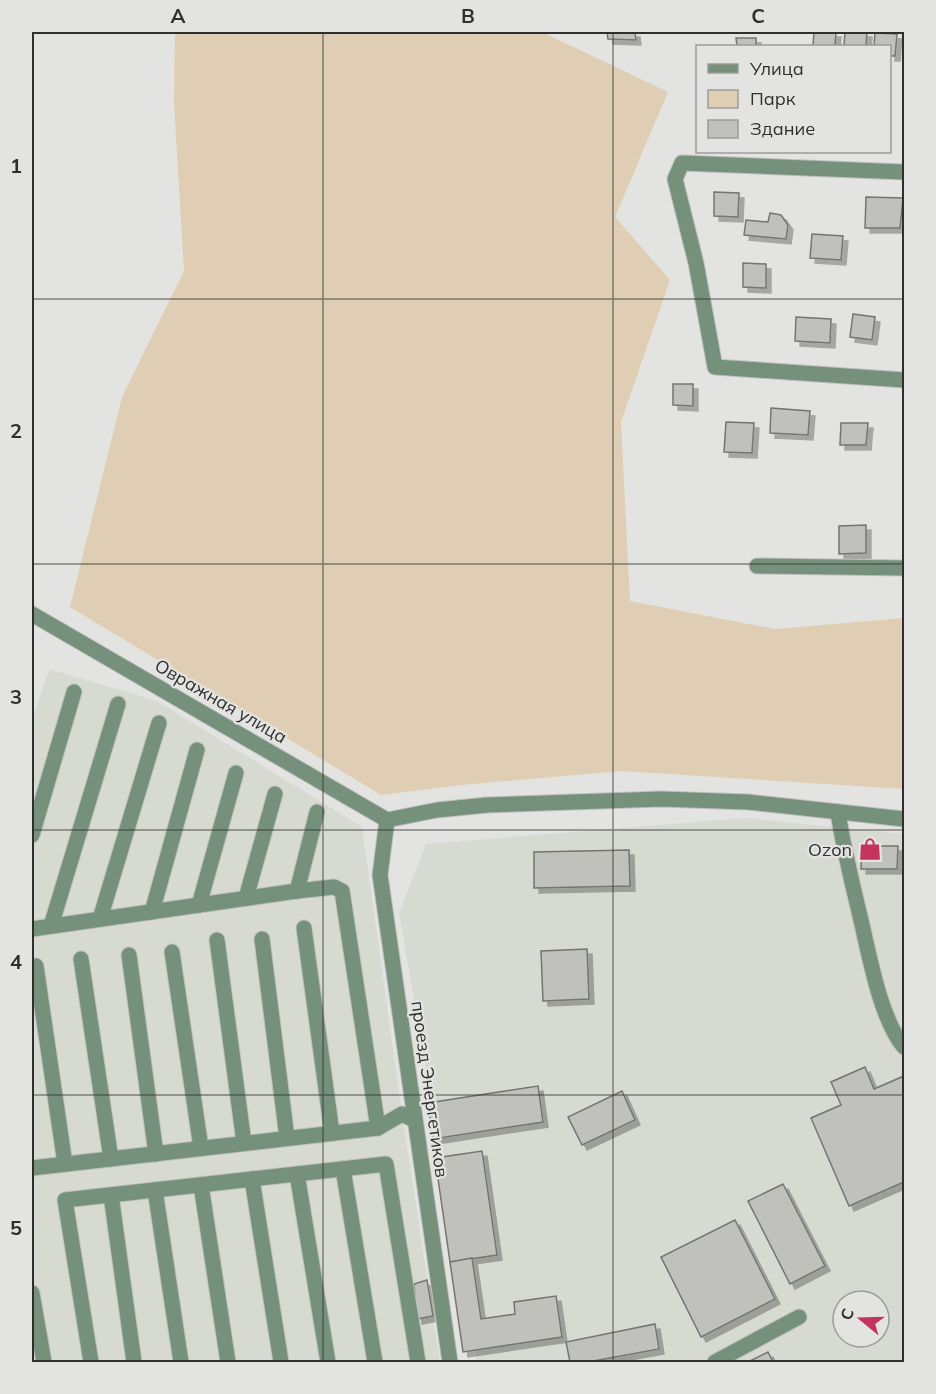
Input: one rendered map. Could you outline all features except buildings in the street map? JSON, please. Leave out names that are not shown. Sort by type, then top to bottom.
[{"type":"street","points":[[904,172],[682,163],[675,179],[696,263],[715,367],[904,380]]},
{"type":"street","points":[[757,566],[904,568]]},
{"type":"street","name":"Овражная улица","points":[[33,617],[387,820]]},
{"type":"street","points":[[32,836],[74,692]]},
{"type":"street","points":[[51,926],[118,704]]},
{"type":"street","points":[[100,919],[159,723]]},
{"type":"street","points":[[152,912],[197,750]]},
{"type":"street","points":[[199,905],[236,773]]},
{"type":"street","points":[[246,898],[275,794]]},
{"type":"street","points":[[387,820],[437,810],[487,805],[661,799],[748,802],[904,819]]},
{"type":"street","points":[[297,891],[317,812]]},
{"type":"street","points":[[838,812],[874,975],[894,1035],[904,1047]]},
{"type":"street","name":"проезд Энергетиков","points":[[387,820],[380,875],[450,1362]]},
{"type":"street","points":[[32,929],[297,891],[334,887],[342,891],[378,1128]]},
{"type":"street","points":[[304,928],[332,1133]]},
{"type":"street","points":[[262,939],[287,1138]]},
{"type":"street","points":[[217,940],[244,1143]]},
{"type":"street","points":[[172,952],[201,1148]]},
{"type":"street","points":[[129,954],[156,1154]]},
{"type":"street","points":[[81,959],[111,1159]]},
{"type":"street","points":[[36,966],[65,1164]]},
{"type":"street","points":[[32,1168],[378,1128],[402,1114],[414,1120]]},
{"type":"street","points":[[91,1362],[65,1200],[386,1164],[418,1362]]},
{"type":"street","points":[[343,1169],[375,1362]]},
{"type":"street","points":[[297,1174],[328,1362]]},
{"type":"street","points":[[252,1179],[281,1362]]},
{"type":"street","points":[[201,1185],[228,1362]]},
{"type":"street","points":[[155,1190],[181,1362]]},
{"type":"street","points":[[111,1195],[134,1362]]},
{"type":"street","points":[[32,1293],[44,1362]]},
{"type":"street","points":[[715,1362],[799,1317]]},
{"type":"shaded area","points":[[49,669],[157,701],[362,827],[402,1114],[440,1362],[32,1362],[32,721]]},
{"type":"shaded area","points":[[745,818],[904,834],[904,1362],[477,1362],[399,913],[426,844]]},
{"type":"green space","points":[[175,32],[542,32],[668,92],[615,217],[670,280],[621,422],[630,601],[775,629],[904,618],[904,789],[621,771],[461,785],[381,795],[70,607],[122,397],[184,271],[174,103]]},
{"type":"place","name":"Ozon","points":[[870,849]]}]
